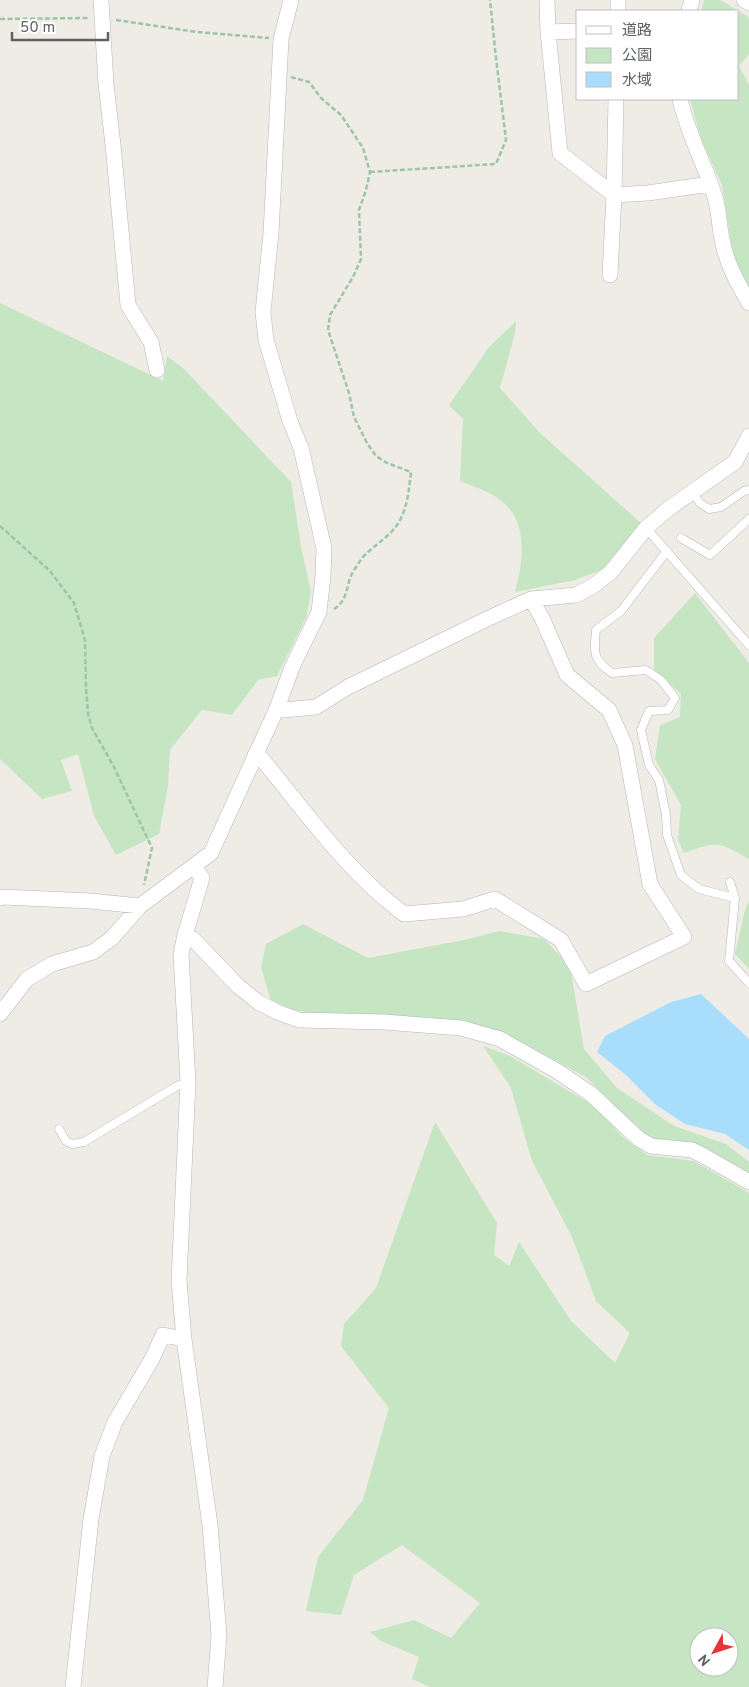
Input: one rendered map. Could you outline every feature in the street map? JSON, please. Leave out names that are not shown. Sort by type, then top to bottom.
[{"type":"street","points":[[101,0],[106,84],[128,305],[151,342],[157,370]]},
{"type":"street","points":[[0,1014],[27,979],[52,964],[93,952],[112,938],[140,906],[211,854],[277,708],[293,666],[319,612],[324,548],[301,448],[290,421],[266,340],[263,312],[271,233],[281,39],[291,0]]},
{"type":"street","points":[[547,0],[548,32],[560,153],[614,195],[648,193],[710,184]]},
{"type":"street","points":[[744,0],[749,4]]},
{"type":"street","points":[[548,32],[576,31]]},
{"type":"street","points":[[610,275],[616,100]]},
{"type":"street","points":[[680,100],[690,134],[705,166],[716,199],[722,240],[730,269],[749,303]]},
{"type":"street","points":[[277,708],[284,710],[316,707],[348,687],[531,599],[576,595],[593,586],[611,572],[646,528],[668,509],[735,462],[749,436]]},
{"type":"street","points":[[255,755],[261,758],[340,854],[382,898],[404,914],[463,909],[495,899],[561,940],[586,984],[684,936],[650,884],[625,745],[609,710],[567,675],[542,618],[531,599]]},
{"type":"street","points":[[194,866],[202,878],[181,954],[188,1082],[178,1281],[184,1339],[210,1525],[219,1634],[215,1687]]},
{"type":"street","points":[[0,898],[3,896],[140,906]]},
{"type":"street","points":[[185,935],[193,939],[238,986],[258,1002],[277,1012],[299,1020],[384,1022],[461,1028],[500,1039],[557,1071],[591,1094],[638,1139],[651,1146],[692,1150],[749,1182]]},
{"type":"street","points":[[73,1687],[91,1519],[102,1456],[116,1422],[152,1359],[163,1335],[184,1339]]},
{"type":"lane","points":[[693,493],[700,503],[709,509],[721,507],[744,491],[749,490]]},
{"type":"lane","points":[[681,538],[710,554],[749,520]]},
{"type":"lane","points":[[646,528],[749,645]]},
{"type":"lane","points":[[666,551],[621,611],[596,630],[594,653],[602,666],[612,673],[646,670],[661,680],[675,698],[668,710],[649,711],[641,730],[649,765],[659,780],[668,835],[681,875],[699,889],[735,898]]},
{"type":"lane","points":[[730,882],[735,898],[729,960],[749,983]]},
{"type":"lane","points":[[59,1129],[66,1140],[72,1144],[84,1142],[177,1086],[188,1082]]},
{"type":"path","points":[[370,172],[496,164],[506,140],[490,0]]},
{"type":"path","points":[[0,19],[103,18],[197,32],[281,39]]},
{"type":"path","points":[[278,74],[309,82],[320,98],[341,115],[362,148],[370,172],[359,210],[361,260],[330,315],[328,330],[354,417],[367,443],[376,456],[386,463],[411,472],[407,501],[401,520],[384,540],[365,554],[352,573],[346,596],[339,606],[330,611],[319,612]]},
{"type":"path","points":[[0,526],[50,571],[74,603],[85,640],[88,714],[92,728],[114,768],[152,848],[140,906]]},
{"type":"green space","points":[[704,0],[720,0],[737,10],[701,10]]},
{"type":"green space","points":[[739,11],[749,19],[749,54],[739,66]]},
{"type":"green space","points":[[739,66],[749,85],[749,290],[735,266],[722,185],[701,139],[690,100],[739,100]]},
{"type":"green space","points":[[0,303],[163,381],[167,356],[184,369],[291,482],[301,547],[311,592],[306,618],[277,676],[258,680],[232,715],[202,710],[170,750],[168,786],[159,834],[116,855],[94,816],[78,754],[61,760],[72,791],[42,799],[0,759]]},
{"type":"green space","points":[[516,321],[515,333],[500,388],[540,433],[641,523],[602,570],[575,580],[515,592],[522,553],[519,527],[507,505],[483,490],[460,481],[463,419],[449,405],[489,347]]},
{"type":"green space","points":[[695,593],[749,663],[749,859],[724,846],[717,845],[704,846],[684,853],[678,840],[681,805],[655,759],[660,725],[680,717],[681,694],[654,669],[654,638]]},
{"type":"green space","points":[[749,900],[749,969],[735,954]]},
{"type":"green space","points":[[303,924],[368,958],[464,940],[499,931],[544,939],[570,966],[584,1049],[617,1088],[674,1126],[726,1144],[749,1162],[749,1176],[651,1139],[638,1129],[587,1078],[504,1032],[463,1022],[322,1015],[294,1010],[271,1001],[261,967],[266,944]]},
{"type":"green space","points":[[483,1046],[510,1056],[594,1106],[624,1138],[647,1155],[694,1161],[749,1193],[749,1687],[430,1687],[412,1679],[419,1657],[381,1641],[370,1632],[414,1620],[451,1638],[480,1603],[402,1545],[354,1575],[341,1615],[306,1611],[318,1557],[363,1500],[389,1408],[341,1346],[344,1324],[376,1288],[435,1122],[497,1223],[494,1255],[509,1266],[519,1242],[571,1321],[615,1363],[630,1333],[596,1301],[572,1237],[532,1161],[511,1088]]},
{"type":"water","points":[[701,994],[749,1039],[749,1150],[725,1134],[685,1124],[656,1105],[626,1075],[597,1052],[605,1036],[671,1002]]}]
